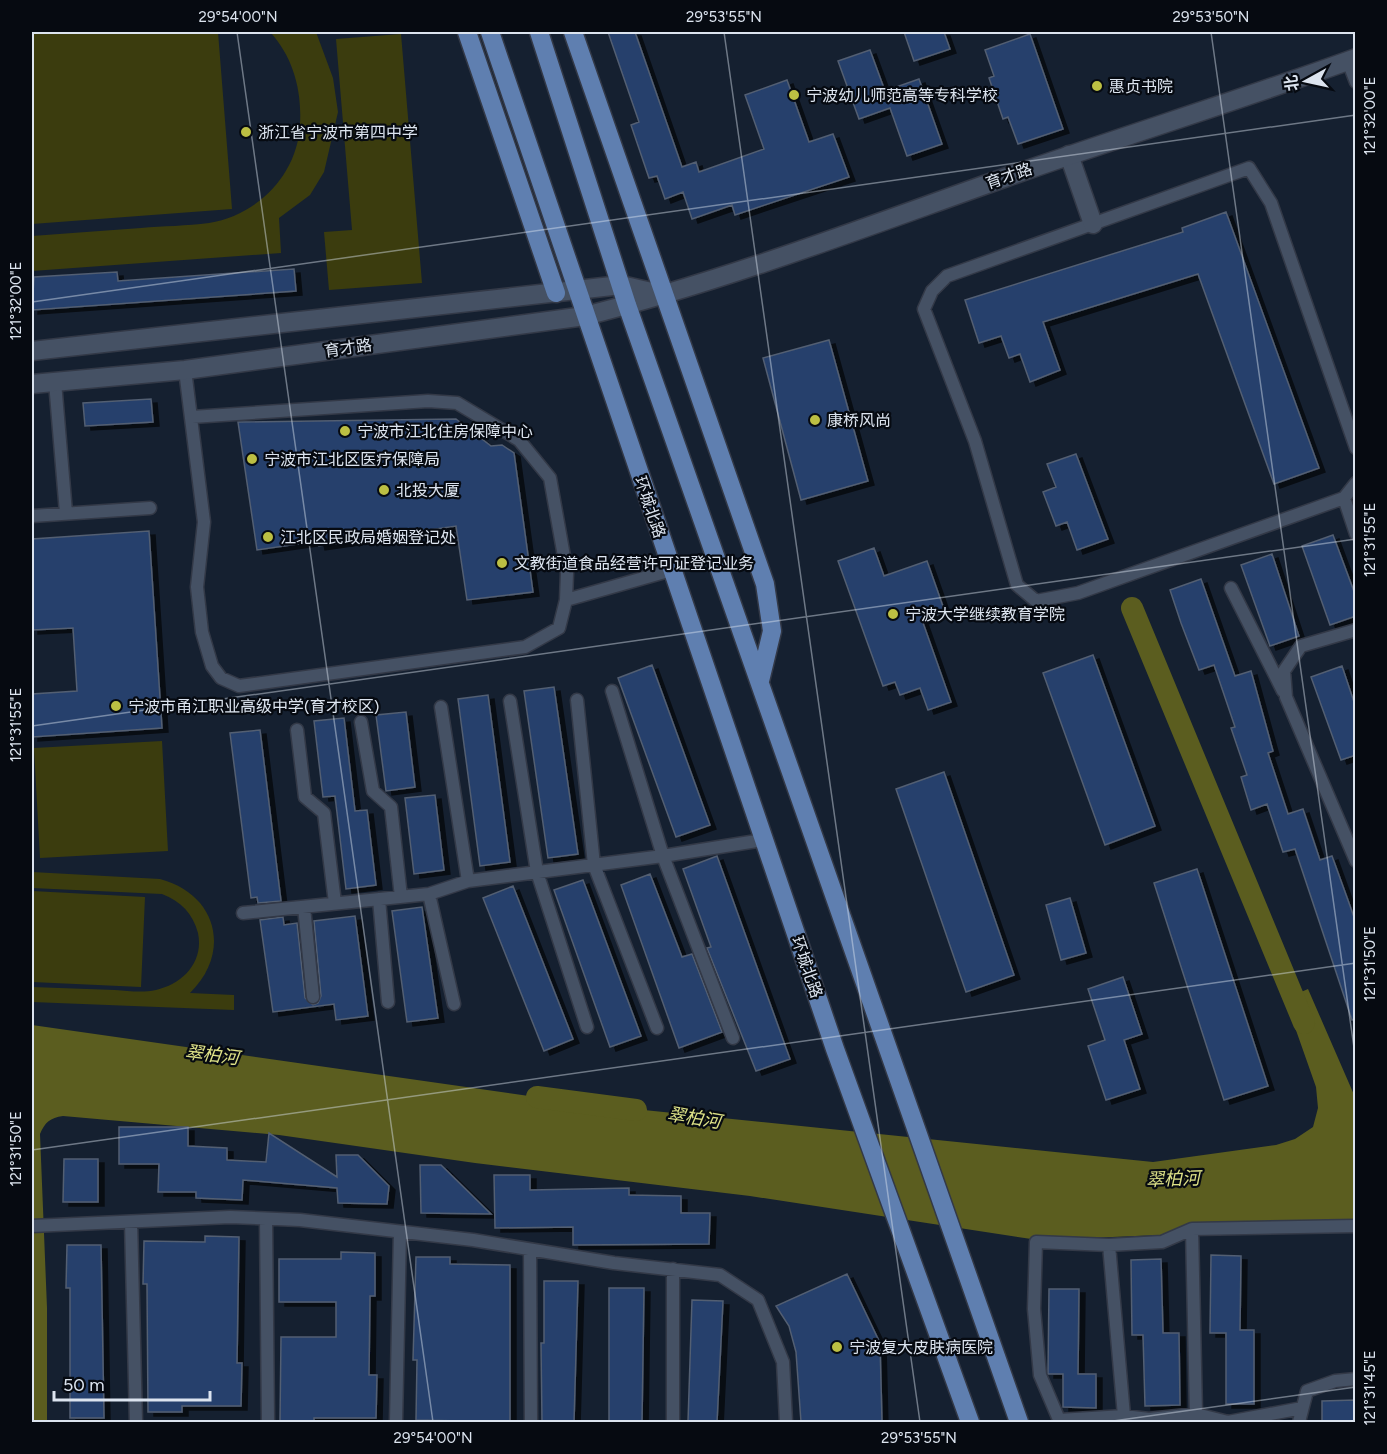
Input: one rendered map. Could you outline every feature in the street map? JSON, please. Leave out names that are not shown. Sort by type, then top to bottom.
[{"type":"main road","points":[[468,32],[556,293]]},
{"type":"main road","name":"环城北路","points":[[490,32],[835,1049],[970,1422]]},
{"type":"main road","points":[[539,32],[627,305],[1019,1422]]},
{"type":"main road","points":[[573,32],[662,294],[765,584],[772,631],[760,681]]},
{"type":"main road","name":"育才路","points":[[32,384],[186,370],[585,316],[627,305],[816,244],[1352,59]]},
{"type":"main road","points":[[1069,155],[1093,224]]},
{"type":"main road","name":"育才路","points":[[32,351],[621,285],[662,294]]},
{"type":"lane","points":[[1352,59],[1356,82]]},
{"type":"lane","points":[[1356,448],[1271,203],[1249,168],[947,276],[932,291],[924,309],[975,441],[1017,585],[1036,601],[1078,593],[1344,498],[1356,483]]},
{"type":"lane","points":[[186,370],[204,522],[197,587],[202,632],[212,666],[221,678],[239,686],[525,647],[559,628],[566,600],[567,573],[550,478],[519,440],[457,403],[428,401],[192,417]]},
{"type":"lane","points":[[55,382],[66,513]]},
{"type":"lane","points":[[1344,498],[1356,534]]},
{"type":"lane","points":[[32,516],[150,507]]},
{"type":"lane","points":[[566,600],[672,570]]},
{"type":"lane","points":[[1231,588],[1286,698],[1356,861]]},
{"type":"lane","points":[[1286,698],[1284,671],[1301,646],[1356,630]]},
{"type":"lane","points":[[612,691],[663,856],[733,1038]]},
{"type":"lane","points":[[577,700],[594,865],[657,1028]]},
{"type":"lane","points":[[510,701],[537,872],[587,1027]]},
{"type":"lane","points":[[441,707],[468,881]]},
{"type":"lane","points":[[361,722],[373,791],[391,807],[401,897]]},
{"type":"lane","points":[[297,730],[305,796],[324,813],[335,903]]},
{"type":"lane","points":[[243,913],[429,894],[468,881],[663,856],[764,840]]},
{"type":"lane","points":[[429,894],[454,1004]]},
{"type":"lane","points":[[379,899],[388,1002]]},
{"type":"lane","points":[[304,907],[313,997]]},
{"type":"lane","points":[[32,1226],[230,1217],[266,1219],[400,1232],[720,1275],[758,1300],[783,1362],[786,1422]]},
{"type":"lane","points":[[266,1219],[268,1422]]},
{"type":"lane","points":[[131,1222],[136,1422]]},
{"type":"lane","points":[[1302,1408],[1228,1422],[1196,1414],[1149,1421],[1124,1416],[1060,1421],[1040,1375],[1034,1309],[1036,1242],[1109,1245],[1162,1242],[1192,1229],[1356,1226]]},
{"type":"lane","points":[[1192,1229],[1196,1414]]},
{"type":"lane","points":[[396,1422],[400,1232]]},
{"type":"lane","points":[[1109,1245],[1124,1416]]},
{"type":"lane","points":[[530,1250],[531,1422]]},
{"type":"lane","points":[[673,1269],[673,1422]]},
{"type":"lane","points":[[1299,1422],[1307,1392],[1335,1382],[1356,1379]]},
{"type":"shaded area","points":[[32,32],[218,32],[232,209],[32,224]]},
{"type":"shaded area","points":[[270,32],[316,32],[333,78],[338,112],[324,172],[310,195],[279,218],[281,253],[32,271],[32,236],[209,223],[244,211],[272,189],[292,159],[298,142],[300,111],[297,87],[290,63]]},
{"type":"shaded area","points":[[401,34],[422,283],[329,290],[324,232],[352,230],[336,39]]},
{"type":"shaded area","points":[[162,741],[168,851],[40,858],[34,748]]},
{"type":"shaded area","points":[[32,872],[160,879],[195,897],[206,911],[212,926],[214,943],[211,960],[203,977],[190,993],[234,995],[234,1010],[32,1002],[32,987],[141,992],[166,987],[175,983],[189,970],[198,953],[199,944],[196,926],[189,914],[169,897],[162,894],[32,888]]},
{"type":"shaded area","points":[[32,891],[145,897],[141,987],[32,982]]},
{"type":"water","points":[[1308,989],[1355,1097],[1355,1227],[1038,1240],[750,1196],[475,1163],[279,1135],[63,1116],[55,1118],[48,1121],[40,1134],[47,1308],[47,1422],[32,1422],[32,1025],[585,1104],[1153,1162],[1276,1145],[1295,1139],[1313,1127],[1318,1108],[1316,1087],[1285,999]]},
{"type":"building","points":[[608,32],[635,32],[682,167],[696,162],[699,172],[764,149],[745,95],[787,80],[809,142],[833,134],[849,177],[735,215],[732,205],[692,219],[683,192],[665,199],[657,176],[649,178],[631,125],[639,122]]},
{"type":"building","points":[[904,32],[944,32],[950,49],[914,61]]},
{"type":"building","points":[[1030,34],[1063,129],[1018,144],[1008,117],[1003,119],[989,78],[994,76],[985,50]]},
{"type":"building","points":[[870,50],[885,91],[919,79],[942,144],[907,156],[890,108],[859,119],[838,61]]},
{"type":"building","points":[[1226,212],[1319,468],[1274,484],[1198,274],[1043,322],[1060,370],[1030,382],[1020,354],[1009,358],[1001,336],[979,343],[965,300],[1183,232],[1182,228]]},
{"type":"building","points":[[294,269],[296,291],[32,310],[34,277],[117,272],[118,281]]},
{"type":"building","name":"康桥风尚","points":[[829,340],[868,481],[801,500],[763,358]]},
{"type":"building","points":[[151,399],[153,422],[85,426],[83,403]]},
{"type":"building","name":"北投大厦","points":[[456,419],[491,446],[502,445],[514,453],[533,592],[467,600],[456,526],[319,546],[318,541],[257,550],[238,422]]},
{"type":"building","points":[[1076,454],[1108,539],[1077,550],[1067,522],[1056,526],[1043,492],[1056,487],[1047,464]]},
{"type":"building","points":[[149,531],[162,728],[32,737],[32,694],[77,691],[73,628],[32,630],[32,539]]},
{"type":"building","points":[[1333,535],[1356,597],[1356,616],[1330,625],[1302,546]]},
{"type":"building","points":[[874,548],[884,576],[927,561],[945,612],[922,620],[951,702],[928,710],[920,688],[900,695],[895,682],[883,686],[838,561]]},
{"type":"building","points":[[1272,554],[1299,636],[1270,646],[1241,565]]},
{"type":"building","points":[[1201,579],[1235,676],[1251,671],[1273,751],[1268,753],[1288,814],[1303,809],[1320,860],[1332,856],[1349,903],[1356,923],[1356,1019],[1352,1020],[1295,849],[1283,852],[1267,804],[1251,810],[1241,777],[1247,775],[1231,728],[1235,727],[1214,665],[1199,670],[1181,623],[1170,590]]},
{"type":"building","points":[[1093,655],[1155,826],[1105,845],[1043,673]]},
{"type":"building","points":[[652,665],[710,825],[676,837],[618,678]]},
{"type":"building","points":[[1342,666],[1356,708],[1356,755],[1341,760],[1311,677]]},
{"type":"building","points":[[554,687],[578,854],[548,858],[524,691]]},
{"type":"building","points":[[488,695],[510,862],[480,866],[458,699]]},
{"type":"building","points":[[406,712],[415,787],[386,791],[376,715]]},
{"type":"building","points":[[344,718],[355,811],[367,810],[376,885],[346,889],[335,796],[323,797],[314,721]]},
{"type":"building","points":[[260,730],[281,901],[258,903],[257,897],[251,898],[230,733]]},
{"type":"building","points":[[944,772],[1014,975],[966,992],[896,789]]},
{"type":"building","points":[[435,795],[444,870],[414,874],[405,798]]},
{"type":"building","points":[[717,856],[790,1059],[756,1071],[707,948],[711,947],[683,869]]},
{"type":"building","points":[[1197,869],[1268,1086],[1224,1100],[1154,883]]},
{"type":"building","points":[[650,874],[682,957],[692,954],[722,1032],[679,1048],[621,885]]},
{"type":"building","points":[[583,880],[641,1036],[610,1047],[554,890]]},
{"type":"building","points":[[513,886],[573,1039],[544,1051],[483,898]]},
{"type":"building","points":[[1070,898],[1086,953],[1061,960],[1046,905]]},
{"type":"building","points":[[422,907],[438,1018],[407,1022],[392,911]]},
{"type":"building","points":[[355,916],[368,1016],[336,1020],[334,1004],[273,1012],[260,920],[283,917],[284,925],[297,923],[305,998],[313,1005],[318,1003],[321,996],[314,921]]},
{"type":"building","points":[[1123,977],[1142,1034],[1124,1040],[1140,1089],[1106,1100],[1088,1046],[1105,1040],[1088,989]]},
{"type":"building","points":[[119,1127],[188,1127],[188,1146],[227,1148],[227,1160],[266,1162],[269,1133],[337,1177],[336,1155],[358,1155],[389,1186],[387,1204],[338,1203],[337,1188],[243,1180],[242,1200],[196,1198],[196,1192],[158,1192],[159,1164],[119,1164]]},
{"type":"building","points":[[64,1159],[98,1159],[98,1202],[63,1202]]},
{"type":"building","points":[[420,1165],[441,1165],[491,1214],[421,1213]]},
{"type":"building","points":[[494,1175],[530,1175],[530,1190],[629,1188],[629,1195],[681,1196],[681,1213],[710,1213],[709,1244],[573,1245],[573,1227],[495,1228]]},
{"type":"building","points":[[205,1236],[239,1237],[237,1363],[242,1363],[241,1406],[182,1406],[182,1412],[148,1412],[147,1284],[143,1284],[144,1241],[205,1242]]},
{"type":"building","points":[[67,1245],[101,1245],[104,1418],[70,1418],[70,1288],[66,1288]]},
{"type":"building","points":[[341,1252],[375,1253],[375,1296],[370,1296],[369,1375],[377,1375],[376,1418],[314,1418],[314,1422],[280,1422],[281,1337],[336,1337],[336,1302],[279,1302],[279,1259],[341,1259]]},
{"type":"building","points":[[1211,1255],[1241,1256],[1240,1330],[1254,1330],[1254,1404],[1226,1404],[1226,1333],[1210,1333]]},
{"type":"building","points":[[416,1257],[450,1257],[450,1264],[510,1265],[510,1422],[416,1420],[417,1360],[413,1360]]},
{"type":"building","points":[[1161,1259],[1163,1333],[1179,1333],[1180,1405],[1145,1406],[1143,1335],[1132,1335],[1131,1260]]},
{"type":"building","name":"宁波复大皮肤病医院","points":[[847,1274],[880,1343],[882,1422],[801,1422],[796,1352],[789,1326],[776,1306]]},
{"type":"building","points":[[544,1281],[578,1281],[574,1422],[542,1422],[541,1343],[544,1343]]},
{"type":"building","points":[[609,1288],[644,1288],[642,1422],[609,1422]]},
{"type":"building","points":[[1049,1289],[1079,1289],[1078,1374],[1096,1374],[1096,1408],[1063,1407],[1063,1374],[1048,1374]]},
{"type":"building","points":[[692,1300],[723,1301],[717,1422],[688,1422]]},
{"type":"building","points":[[1356,1400],[1356,1422],[1322,1422],[1322,1401]]},
{"type":"waterway","points":[[1132,608],[1304,1023]]},
{"type":"waterway","name":"翠柏河","points":[[537,1097],[636,1110]]},
{"type":"place","name":"惠贞书院","points":[[1097,86]]},
{"type":"place","name":"宁波幼儿师范高等专科学校","points":[[794,95]]},
{"type":"place","name":"浙江省宁波市第四中学","points":[[246,132]]},
{"type":"place","name":"康桥风尚","points":[[815,420]]},
{"type":"place","name":"宁波市江北住房保障中心","points":[[345,431]]},
{"type":"place","name":"宁波市江北区医疗保障局","points":[[252,459]]},
{"type":"place","name":"北投大厦","points":[[384,490]]},
{"type":"place","name":"江北区民政局婚姻登记处","points":[[268,537]]},
{"type":"place","name":"文教街道食品经营许可证登记业务","points":[[502,563]]},
{"type":"place","name":"宁波大学继续教育学院","points":[[893,614]]},
{"type":"place","name":"宁波市甬江职业高级中学(育才校区)","points":[[116,706]]},
{"type":"place","name":"宁波复大皮肤病医院","points":[[837,1347]]}]
